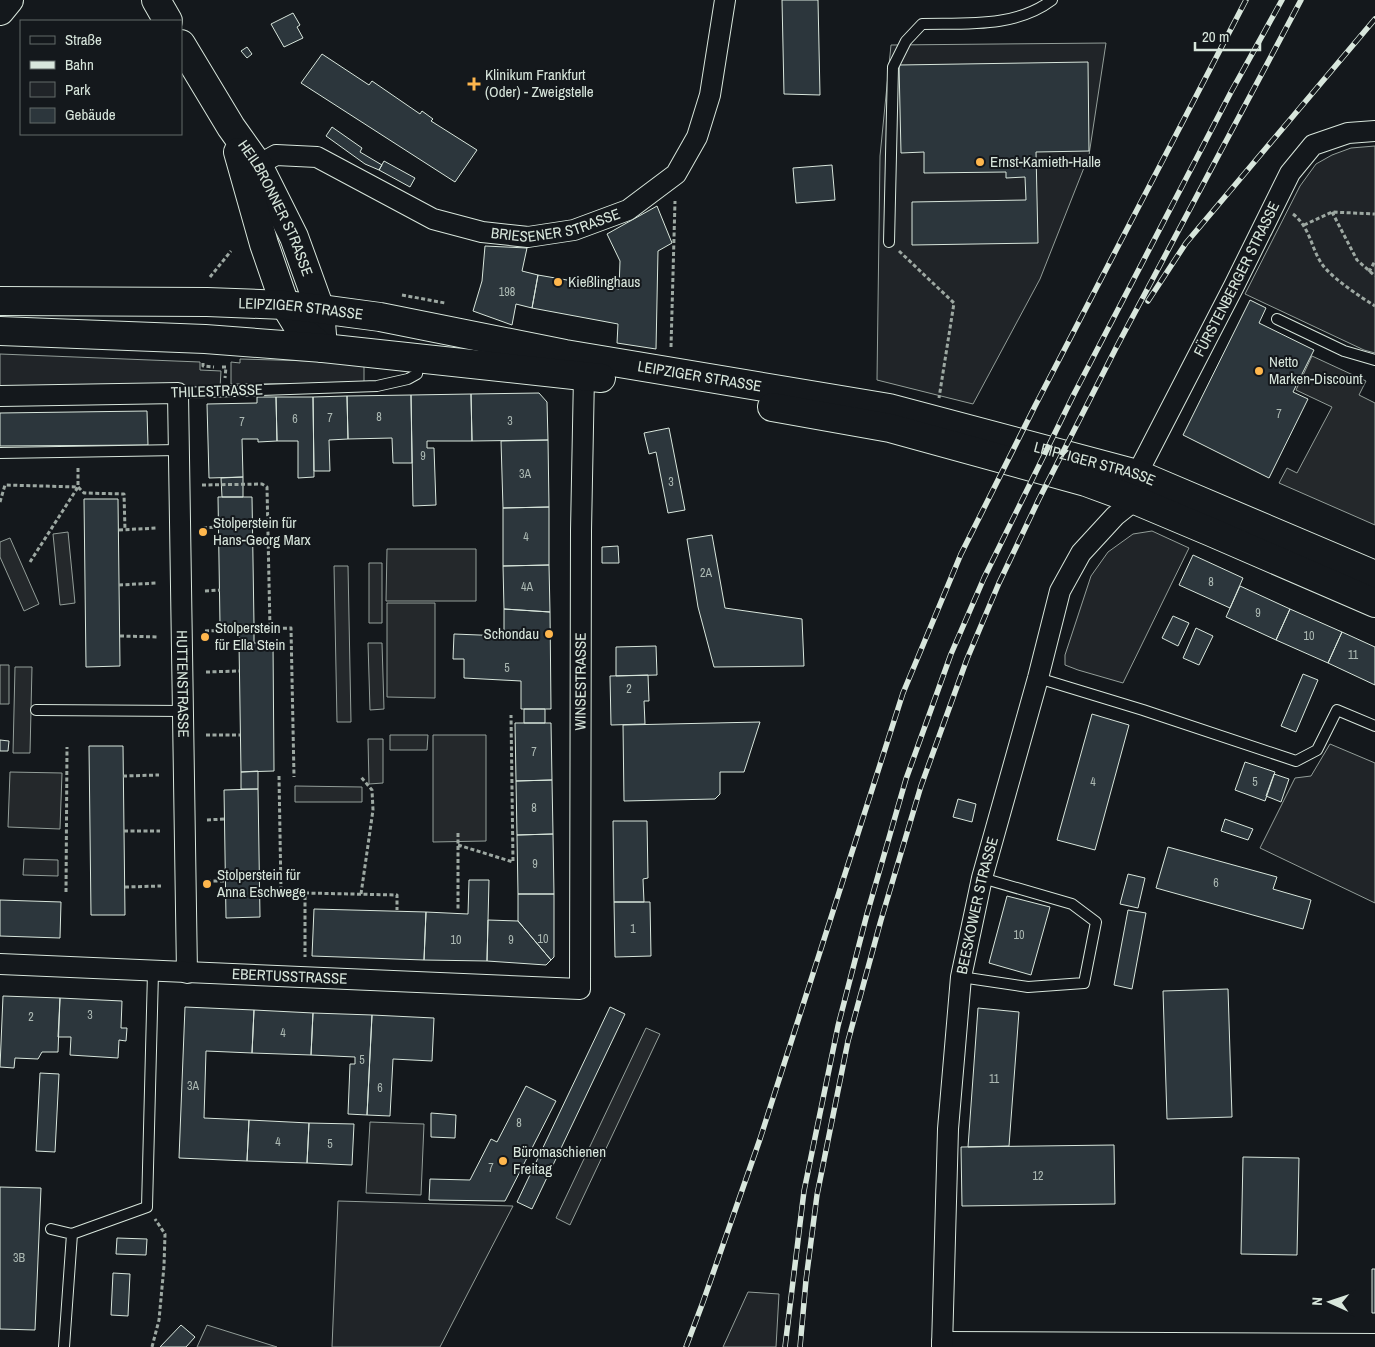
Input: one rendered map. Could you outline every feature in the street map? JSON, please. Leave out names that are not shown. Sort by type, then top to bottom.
[{"type":"main road","points":[[0,11],[9,0]]},
{"type":"main road","points":[[156,0],[167,20]]},
{"type":"main road","name":"HEILBRONNER STRASSE","points":[[182,46],[231,127],[258,165],[294,237],[320,310],[323,348]]},
{"type":"main road","name":"HEILBRONNER STRASSE","points":[[231,127],[264,244],[285,305],[299,328],[323,348]]},
{"type":"main road","name":"LEIPZIGER STRASSE","points":[[0,301],[207,302],[285,305],[380,317],[565,354],[889,408],[1136,487],[1375,575]]},
{"type":"main road","name":"LEIPZIGER STRASSE","points":[[0,331],[205,339],[323,348],[584,375],[890,428],[1086,482],[1136,487],[1375,603]]},
{"type":"street","name":"BRIESENER STRASSE","points":[[258,165],[276,155],[317,157],[433,219],[482,232],[528,237],[574,230],[628,210],[676,174],[697,137],[710,95],[725,0]]},
{"type":"street","name":"FÜRSTENBERGER STRASSE","points":[[1136,487],[1290,173],[1313,145],[1348,133],[1375,130]]},
{"type":"street","name":"WINSESTRASSE","points":[[580,989],[581,531],[584,375]]},
{"type":"street","name":"THILESTRASSE","points":[[0,396],[178,393]]},
{"type":"street","name":"HUTTENSTRASSE","points":[[178,393],[187,973]]},
{"type":"street","name":"BEESKOWER STRASSE","points":[[942,1344],[948,1129],[961,977],[982,878],[1038,678],[1060,591],[1081,553],[1115,516],[1136,487]]},
{"type":"street","name":"EBERTUSSTRASSE","points":[[0,964],[580,989]]},
{"type":"street","points":[[942,1344],[1375,1344]]},
{"type":"lane","points":[[889,242],[893,67],[906,41],[922,24],[1002,22],[1040,9],[1052,0]]},
{"type":"lane","points":[[1277,319],[1344,352],[1375,360]]},
{"type":"lane","name":"THILESTRASSE","points":[[178,393],[377,386],[408,379],[416,374],[419,358]]},
{"type":"lane","points":[[0,453],[179,450]]},
{"type":"lane","points":[[1038,678],[1143,710],[1296,761],[1317,750],[1337,710],[1375,726]]},
{"type":"lane","points":[[36,710],[183,711]]},
{"type":"lane","points":[[961,977],[1028,987],[1084,983],[1096,922],[1072,904],[982,878]]},
{"type":"lane","points":[[51,1229],[72,1234],[147,1207],[153,972]]},
{"type":"lane","points":[[64,1347],[72,1234]]},
{"type":"path","points":[[670,352],[676,174]]},
{"type":"path","points":[[1275,202],[1302,221],[1324,267],[1360,297],[1375,306]]},
{"type":"path","points":[[1304,225],[1332,212],[1375,214]]},
{"type":"path","points":[[1332,212],[1357,260],[1375,276]]},
{"type":"path","points":[[889,242],[954,303],[938,403]]},
{"type":"path","points":[[208,280],[232,251]]},
{"type":"path","points":[[1369,272],[1375,261]]},
{"type":"path","points":[[203,357],[203,366],[226,367],[224,391]]},
{"type":"path","points":[[30,562],[78,487],[78,452]]},
{"type":"path","points":[[202,485],[262,484],[267,487],[270,629]]},
{"type":"path","points":[[0,502],[5,485],[78,487],[84,493],[124,494],[126,530]]},
{"type":"path","points":[[203,528],[218,527]]},
{"type":"path","points":[[118,530],[157,528]]},
{"type":"path","points":[[119,584],[157,583]]},
{"type":"path","points":[[204,591],[220,590]]},
{"type":"path","points":[[205,631],[291,628],[294,776]]},
{"type":"path","points":[[120,636],[158,637]]},
{"type":"path","points":[[206,672],[239,671]]},
{"type":"path","points":[[458,845],[513,862],[511,715]]},
{"type":"path","points":[[206,735],[240,734]]},
{"type":"path","points":[[66,892],[67,747]]},
{"type":"path","points":[[123,776],[159,775]]},
{"type":"path","points":[[279,776],[281,892],[397,895],[397,910]]},
{"type":"path","points":[[361,776],[372,790],[373,810],[361,894]]},
{"type":"path","points":[[207,820],[224,819]]},
{"type":"path","points":[[124,831],[160,831]]},
{"type":"path","points":[[458,833],[458,909]]},
{"type":"path","points":[[207,881],[225,881]]},
{"type":"path","points":[[125,886],[161,886]]},
{"type":"path","points":[[305,893],[305,978]]},
{"type":"path","points":[[147,1207],[165,1234],[159,1320],[152,1347]]},
{"type":"green space","points":[[1106,43],[1089,155],[1040,279],[973,404],[877,380],[880,156],[891,45]]},
{"type":"green space","points":[[1375,146],[1375,353],[1364,350],[1245,294],[1300,186],[1316,164],[1332,155],[1351,148]]},
{"type":"green space","points":[[0,354],[200,362],[200,370],[221,371],[220,388],[0,389]]},
{"type":"green space","points":[[240,359],[364,365],[364,383],[231,384],[231,362],[240,363]]},
{"type":"green space","points":[[1152,531],[1189,548],[1123,683],[1065,665],[1065,655],[1091,576],[1108,552],[1133,534]]},
{"type":"green space","points":[[1330,744],[1375,763],[1375,903],[1260,848],[1295,778],[1311,776]]},
{"type":"green space","points":[[338,1201],[513,1206],[440,1347],[332,1347]]},
{"type":"green space","points":[[748,1292],[779,1294],[776,1347],[723,1347]]},
{"type":"green space","points":[[207,1325],[277,1347],[197,1347]]},
{"type":"shaded area","points":[[1312,356],[1366,381],[1359,395],[1375,403],[1375,525],[1279,483],[1287,468],[1297,473],[1332,407],[1296,390]]},
{"type":"shaded area","points":[[68,532],[75,603],[60,605],[53,534]]},
{"type":"shaded area","points":[[10,538],[39,604],[24,611],[0,557],[0,542]]},
{"type":"shaded area","points":[[387,549],[476,549],[476,601],[386,601]]},
{"type":"shaded area","points":[[369,563],[382,563],[382,623],[369,623]]},
{"type":"shaded area","points":[[334,566],[348,566],[351,722],[337,722]]},
{"type":"shaded area","points":[[387,603],[435,603],[435,698],[387,697]]},
{"type":"shaded area","points":[[368,643],[382,643],[384,709],[370,710]]},
{"type":"shaded area","points":[[0,665],[9,665],[9,704],[0,704]]},
{"type":"shaded area","points":[[15,667],[32,667],[30,753],[13,753]]},
{"type":"shaded area","points":[[390,735],[428,735],[427,750],[390,750]]},
{"type":"shaded area","points":[[433,735],[486,735],[486,841],[433,842]]},
{"type":"shaded area","points":[[368,739],[383,739],[383,783],[369,784]]},
{"type":"shaded area","points":[[10,772],[62,773],[60,829],[8,827]]},
{"type":"shaded area","points":[[295,786],[362,787],[362,802],[295,802]]},
{"type":"shaded area","points":[[24,859],[58,860],[58,876],[23,875]]},
{"type":"shaded area","points":[[646,1028],[660,1034],[570,1225],[556,1218]]},
{"type":"shaded area","points":[[370,1122],[424,1124],[421,1195],[366,1193]]},
{"type":"building","points":[[782,0],[818,0],[820,95],[784,94]]},
{"type":"building","points":[[293,13],[300,25],[297,27],[303,38],[284,47],[271,24]]},
{"type":"building","points":[[247,47],[252,54],[247,58],[241,51]]},
{"type":"building","points":[[322,54],[369,85],[372,81],[420,114],[422,111],[433,119],[431,121],[477,150],[455,182],[301,83]]},
{"type":"building","name":"Ernst-Kamieth-Halle","points":[[1088,62],[1089,151],[1036,152],[1038,243],[912,245],[912,202],[1026,200],[1025,177],[1006,178],[1006,172],[924,173],[924,152],[901,153],[899,65]]},
{"type":"building","points":[[332,127],[362,148],[360,152],[382,165],[379,170],[365,164],[326,136]]},
{"type":"building","points":[[384,161],[415,178],[410,187],[379,170]]},
{"type":"building","points":[[832,165],[835,200],[796,203],[793,168]]},
{"type":"building","name":"Kießlinghaus","points":[[657,206],[672,243],[658,251],[656,349],[617,343],[618,324],[532,308],[538,275],[619,289],[620,261],[607,234]]},
{"type":"building","points":[[485,246],[527,248],[522,271],[538,275],[532,308],[516,304],[512,325],[473,311],[482,281]]},
{"type":"building","name":"Netto Marken-Discount","points":[[1250,300],[1266,308],[1259,323],[1314,350],[1293,392],[1308,399],[1269,478],[1183,435]]},
{"type":"building","points":[[539,393],[547,402],[548,440],[472,441],[471,394]]},
{"type":"building","points":[[471,394],[472,441],[427,441],[427,448],[434,448],[436,505],[413,506],[411,395]]},
{"type":"building","points":[[411,395],[412,463],[393,463],[392,438],[348,439],[347,396]]},
{"type":"building","points":[[347,396],[348,439],[329,440],[330,471],[314,471],[313,397]]},
{"type":"building","points":[[257,397],[276,397],[277,441],[258,442],[258,439],[242,439],[243,477],[209,478],[207,404],[257,403]]},
{"type":"building","points":[[276,397],[313,397],[314,477],[298,478],[298,441],[277,441]]},
{"type":"building","points":[[147,411],[148,445],[0,446],[0,413]]},
{"type":"building","points":[[669,428],[685,510],[668,513],[656,452],[649,454],[644,433]]},
{"type":"building","points":[[548,440],[549,507],[503,508],[501,441]]},
{"type":"building","points":[[243,477],[243,497],[222,497],[221,478]]},
{"type":"building","points":[[218,497],[252,497],[254,625],[220,625]]},
{"type":"building","points":[[84,499],[118,499],[120,666],[86,667]]},
{"type":"building","points":[[549,507],[549,565],[503,566],[503,508]]},
{"type":"building","points":[[712,535],[725,608],[802,619],[804,666],[714,667],[698,607],[687,539]]},
{"type":"building","points":[[618,546],[619,563],[602,563],[602,547]]},
{"type":"building","points":[[1193,555],[1243,578],[1230,608],[1179,585]]},
{"type":"building","points":[[549,565],[550,612],[504,609],[503,566]]},
{"type":"building","points":[[1240,586],[1290,609],[1276,640],[1226,617]]},
{"type":"building","points":[[504,609],[550,612],[551,709],[521,709],[521,681],[464,678],[464,659],[453,659],[454,634],[504,636]]},
{"type":"building","points":[[1290,609],[1342,632],[1328,663],[1276,640]]},
{"type":"building","points":[[1173,616],[1189,623],[1178,646],[1162,638]]},
{"type":"building","points":[[239,625],[254,625],[254,643],[239,643]]},
{"type":"building","points":[[1196,628],[1213,636],[1199,665],[1183,658]]},
{"type":"building","points":[[1342,632],[1375,647],[1375,685],[1328,663]]},
{"type":"building","points":[[239,643],[273,643],[274,771],[241,772]]},
{"type":"building","points":[[656,646],[657,675],[616,676],[616,647]]},
{"type":"building","points":[[1303,674],[1318,680],[1296,732],[1281,726]]},
{"type":"building","points":[[648,675],[649,701],[644,701],[645,724],[611,725],[610,676]]},
{"type":"building","points":[[524,709],[545,709],[545,723],[524,723]]},
{"type":"building","points":[[1092,714],[1129,725],[1095,850],[1057,840]]},
{"type":"building","points":[[760,722],[744,772],[720,772],[720,794],[715,799],[624,801],[623,725]]},
{"type":"building","points":[[515,723],[551,723],[552,780],[516,781]]},
{"type":"building","points":[[0,740],[9,741],[8,751],[0,751]]},
{"type":"building","points":[[89,746],[123,746],[125,915],[91,915]]},
{"type":"building","points":[[1245,762],[1275,772],[1265,801],[1235,790]]},
{"type":"building","points":[[258,771],[258,789],[241,789],[241,772]]},
{"type":"building","points":[[1274,774],[1289,779],[1281,802],[1266,796]]},
{"type":"building","points":[[552,780],[553,834],[517,835],[516,781]]},
{"type":"building","points":[[258,789],[260,917],[226,918],[224,790]]},
{"type":"building","points":[[958,799],[976,804],[972,822],[953,817]]},
{"type":"building","points":[[1225,819],[1253,829],[1248,840],[1221,831]]},
{"type":"building","points":[[613,821],[647,821],[648,878],[643,879],[644,902],[614,902]]},
{"type":"building","points":[[553,834],[554,894],[518,894],[517,835]]},
{"type":"building","points":[[1168,847],[1277,877],[1273,889],[1311,900],[1303,929],[1156,888]]},
{"type":"building","points":[[1128,874],[1145,878],[1138,908],[1120,904]]},
{"type":"building","points":[[469,880],[489,880],[487,961],[424,960],[426,912],[468,914]]},
{"type":"building","points":[[518,894],[554,894],[554,957],[551,960],[518,921]]},
{"type":"building","points":[[1007,896],[1050,907],[1031,975],[989,963]]},
{"type":"building","points":[[0,900],[61,902],[60,938],[0,936]]},
{"type":"building","points":[[614,902],[650,902],[651,956],[615,957]]},
{"type":"building","points":[[314,909],[426,912],[424,960],[312,956]]},
{"type":"building","points":[[1128,910],[1146,913],[1132,989],[1114,985]]},
{"type":"building","points":[[488,920],[518,921],[551,960],[546,965],[487,961]]},
{"type":"building","points":[[1228,989],[1232,1117],[1167,1119],[1163,991]]},
{"type":"building","points":[[3,996],[60,998],[58,1052],[42,1052],[38,1059],[15,1058],[14,1068],[0,1067]]},
{"type":"building","points":[[60,998],[122,1001],[121,1028],[127,1028],[126,1041],[119,1040],[118,1058],[70,1055],[71,1037],[58,1037]]},
{"type":"building","points":[[185,1007],[254,1010],[252,1053],[206,1051],[204,1118],[249,1120],[247,1161],[179,1158]]},
{"type":"building","points":[[610,1007],[625,1014],[532,1209],[517,1202]]},
{"type":"building","points":[[978,1008],[1019,1012],[1009,1146],[968,1147]]},
{"type":"building","points":[[254,1010],[313,1013],[311,1055],[252,1053]]},
{"type":"building","points":[[313,1013],[372,1015],[367,1115],[348,1114],[350,1064],[355,1064],[355,1057],[311,1055]]},
{"type":"building","points":[[372,1015],[434,1018],[432,1061],[393,1059],[390,1116],[367,1115]]},
{"type":"building","points":[[40,1073],[59,1074],[55,1152],[36,1151]]},
{"type":"building","name":"Büromaschienen Freitag","points":[[526,1086],[556,1101],[505,1201],[429,1200],[430,1179],[470,1180],[491,1139],[497,1142]]},
{"type":"building","points":[[431,1113],[456,1115],[455,1138],[431,1137]]},
{"type":"building","points":[[249,1120],[309,1123],[307,1163],[247,1161]]},
{"type":"building","points":[[309,1123],[354,1124],[352,1165],[307,1163]]},
{"type":"building","points":[[1114,1145],[1115,1204],[962,1206],[961,1147]]},
{"type":"building","points":[[1243,1157],[1299,1158],[1297,1255],[1241,1254]]},
{"type":"building","points":[[0,1187],[41,1188],[35,1330],[0,1329]]},
{"type":"building","points":[[117,1238],[147,1239],[146,1255],[116,1254]]},
{"type":"building","points":[[1372,1269],[1375,1269],[1375,1313],[1372,1313]]},
{"type":"building","points":[[113,1273],[130,1274],[128,1316],[111,1315]]},
{"type":"building","points":[[181,1325],[195,1337],[186,1347],[160,1347]]},
{"type":"railway","points":[[686,1347],[760,1139],[903,693],[961,554],[1035,406],[1246,0]]},
{"type":"railway","points":[[785,1347],[804,1191],[838,1026],[867,914],[906,779],[951,654],[984,578],[1073,396],[1231,92],[1282,0]]},
{"type":"railway","points":[[800,1347],[817,1195],[848,1041],[881,920],[921,786],[967,659],[999,583],[1039,499],[1116,348],[1301,0]]},
{"type":"railway","points":[[1148,301],[1186,243],[1375,19]]},
{"type":"place","name":"Klinikum Frankfurt (Oder) - Zweigstelle","points":[[474,84]]},
{"type":"place","name":"Ernst-Kamieth-Halle","points":[[980,162]]},
{"type":"place","name":"Kießlinghaus","points":[[558,282]]},
{"type":"place","name":"Netto Marken-Discount","points":[[1259,371]]},
{"type":"place","name":"Stolperstein für Hans-Georg Marx","points":[[203,532]]},
{"type":"place","name":"Schondau","points":[[549,634]]},
{"type":"place","name":"Stolperstein für Ella Stein","points":[[205,637]]},
{"type":"place","name":"Stolperstein für Anna Eschwege","points":[[207,884]]},
{"type":"place","name":"Büromaschienen Freitag","points":[[503,1161]]}]
